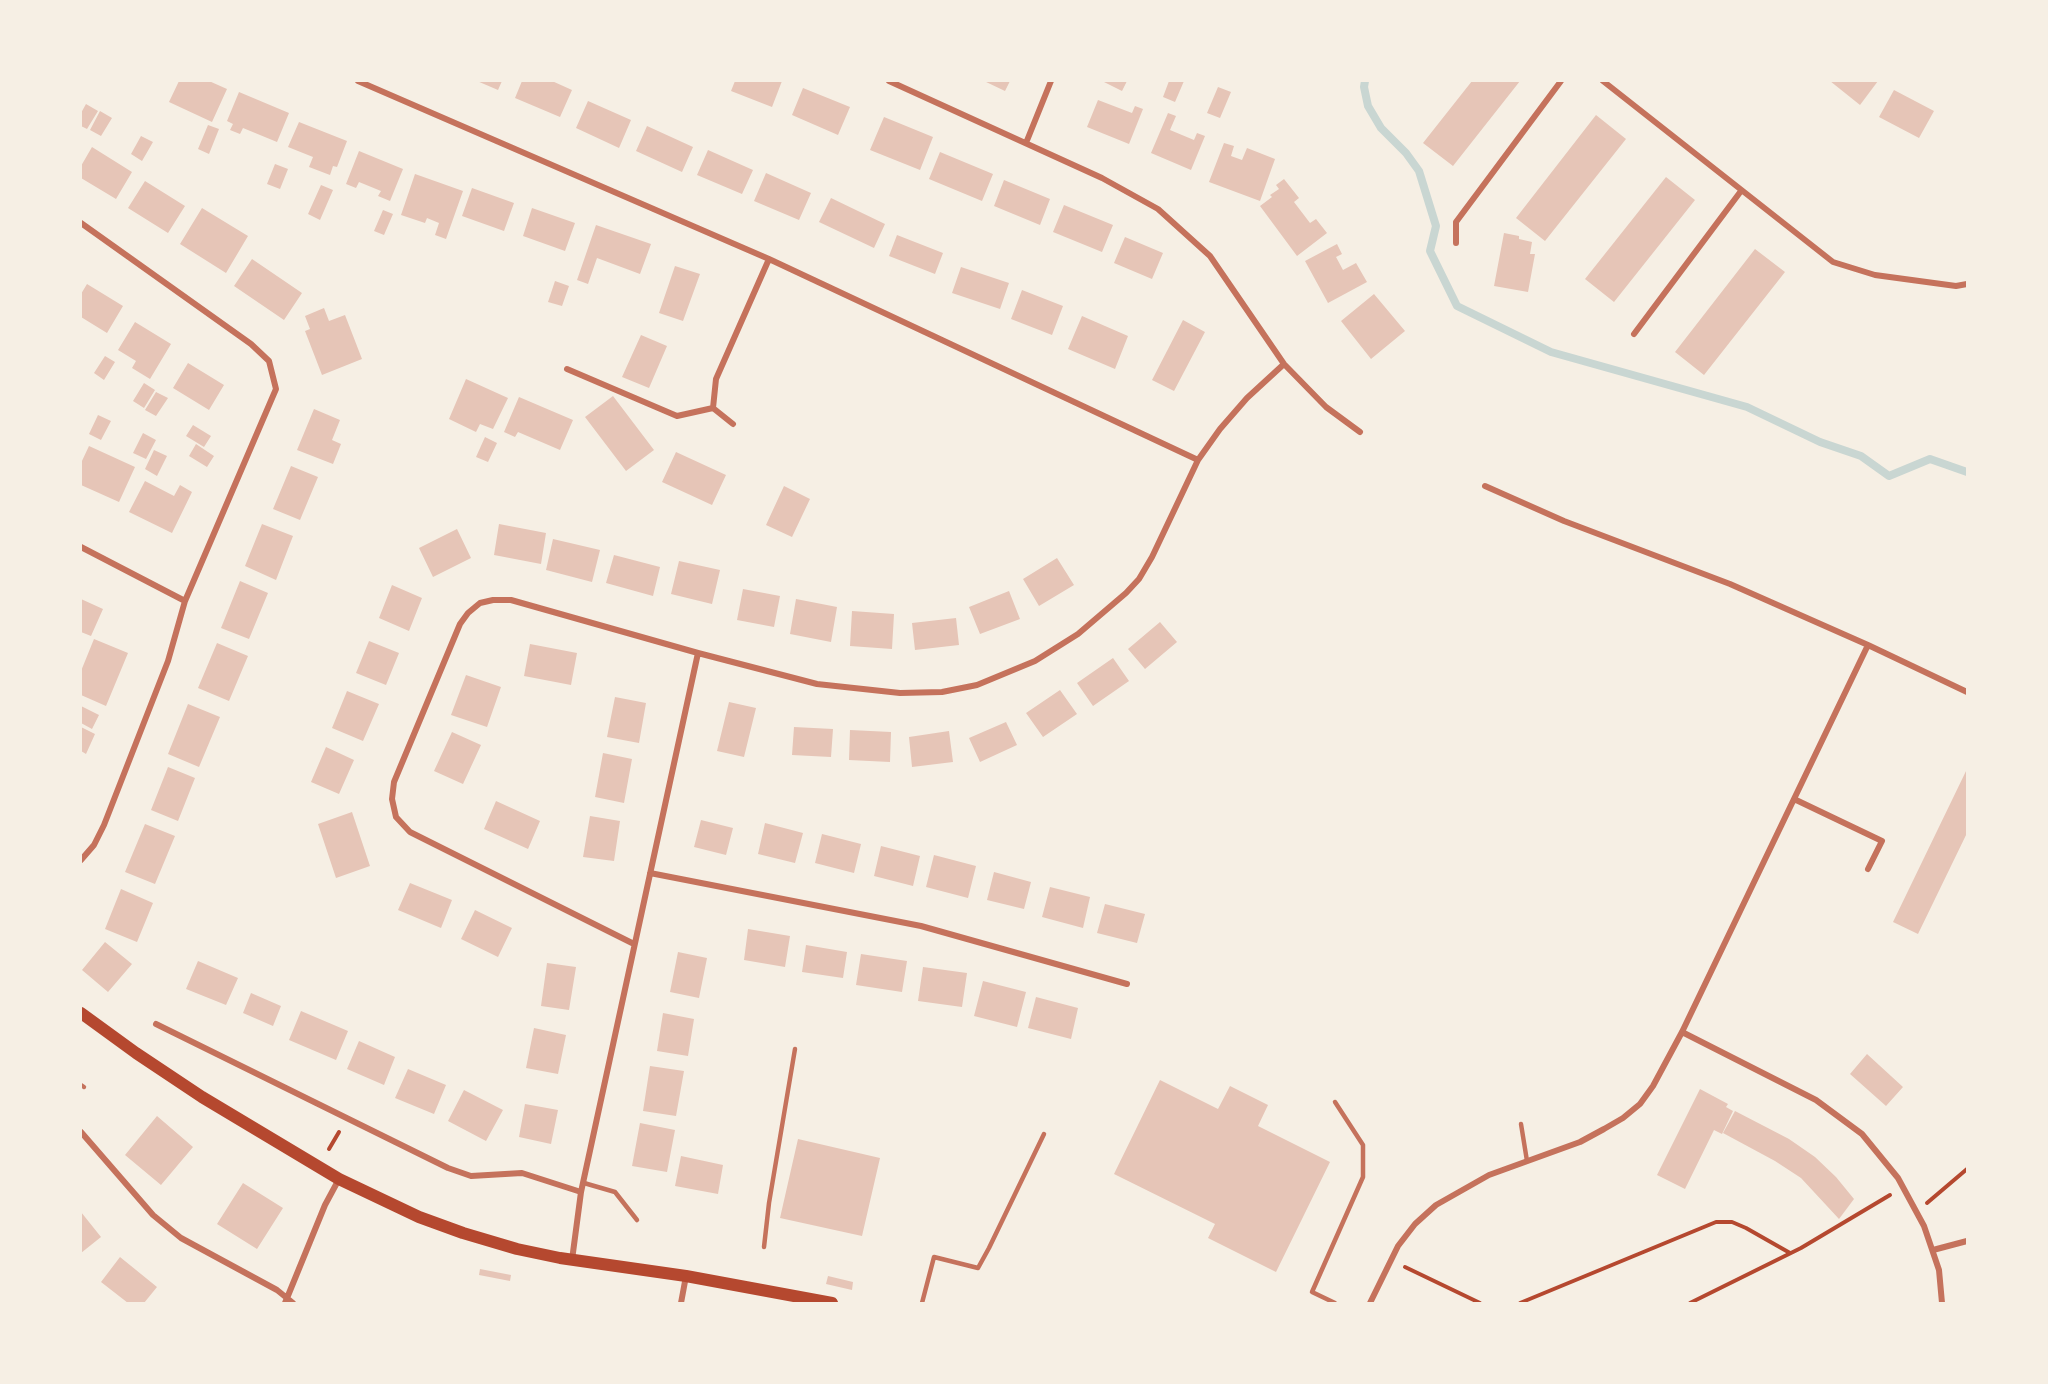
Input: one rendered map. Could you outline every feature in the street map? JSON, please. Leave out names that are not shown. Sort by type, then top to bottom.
[{"type":"main road","points":[[81,1012],[136,1053],[202,1097],[339,1179],[419,1217],[517,1249],[572,1260],[686,1276],[832,1303]]},
{"type":"street","points":[[358,81],[769,259],[1198,460]]},
{"type":"street","points":[[889,81],[1102,178],[1158,209],[1210,256],[1284,364],[1326,407],[1360,432]]},
{"type":"street","points":[[1026,143],[1051,81]]},
{"type":"street","points":[[1456,243],[1456,222],[1561,81]]},
{"type":"street","points":[[1602,81],[1833,262],[1875,275],[1956,286],[1967,284]]},
{"type":"street","points":[[1634,334],[1742,190]]},
{"type":"street","points":[[81,223],[251,344],[268,361],[276,389],[185,601],[168,661],[104,825],[94,845],[81,860]]},
{"type":"street","points":[[713,408],[716,379],[769,259]]},
{"type":"street","points":[[634,944],[410,832],[396,817],[392,799],[394,782],[459,624],[468,613],[480,603],[512,600],[817,684],[900,693],[942,692],[986,682],[1035,661],[1078,634],[1126,593],[1139,579],[1152,557],[1198,460],[1220,429],[1247,398],[1284,364]]},
{"type":"street","points":[[567,369],[676,416],[713,408]]},
{"type":"street","points":[[713,408],[733,424]]},
{"type":"street","points":[[1485,486],[1564,521],[1730,584],[1967,692]]},
{"type":"street","points":[[81,546],[185,601]]},
{"type":"street","points":[[1370,1303],[1398,1246],[1415,1224],[1436,1205],[1480,1180],[1580,1142],[1623,1118],[1640,1104],[1662,1072],[1682,1032],[1868,645]]},
{"type":"street","points":[[572,1260],[581,1192],[698,653]]},
{"type":"street","points":[[1794,799],[1882,841],[1868,869]]},
{"type":"street","points":[[650,873],[921,926],[1127,984]]},
{"type":"street","points":[[156,1024],[448,1168],[471,1176],[522,1173],[581,1192]]},
{"type":"street","points":[[1682,1032],[1816,1100],[1862,1134],[1904,1187],[1917,1211],[1939,1270],[1942,1303]]},
{"type":"street","points":[[81,1132],[153,1215],[181,1238],[277,1290],[286,1300],[293,1303]]},
{"type":"street","points":[[286,1300],[325,1205],[339,1179]]},
{"type":"street","points":[[1933,1250],[1967,1241]]},
{"type":"street","points":[[681,1303],[686,1276]]},
{"type":"lane","points":[[764,1247],[769,1203],[795,1049]]},
{"type":"lane","points":[[1335,1102],[1363,1145],[1363,1177],[1311,1292],[1335,1303]]},
{"type":"lane","points":[[1521,1124],[1527,1161]]},
{"type":"lane","points":[[922,1303],[934,1257],[978,1268],[1044,1134]]},
{"type":"lane","points":[[584,1183],[615,1192],[637,1220]]},
{"type":"path","points":[[1917,1211],[1967,1169]]},
{"type":"path","points":[[1690,1303],[1790,1253],[1904,1187]]},
{"type":"path","points":[[1520,1303],[1716,1222],[1732,1222],[1790,1253]]},
{"type":"path","points":[[1391,1260],[1480,1303]]},
{"type":"building","points":[[179,81],[209,81],[227,89],[212,122],[169,102]]},
{"type":"building","points":[[477,81],[502,81],[498,90]]},
{"type":"building","points":[[522,81],[552,81],[572,90],[560,117],[515,98]]},
{"type":"building","points":[[735,81],[782,81],[772,107],[731,91]]},
{"type":"building","points":[[984,81],[1010,81],[1005,91]]},
{"type":"building","points":[[1102,81],[1127,81],[1122,91]]},
{"type":"building","points":[[1169,81],[1184,81],[1175,102],[1163,97]]},
{"type":"building","points":[[1472,81],[1520,81],[1453,166],[1423,143]]},
{"type":"building","points":[[1830,81],[1878,81],[1860,105]]},
{"type":"building","points":[[1218,87],[1231,92],[1220,118],[1207,113]]},
{"type":"building","points":[[803,88],[850,107],[838,135],[792,115]]},
{"type":"building","points":[[1894,90],[1934,111],[1919,138],[1879,117]]},
{"type":"building","points":[[239,92],[289,113],[277,142],[243,128],[240,134],[230,130],[233,124],[227,121]]},
{"type":"building","points":[[1098,100],[1132,113],[1135,106],[1143,109],[1129,144],[1087,127]]},
{"type":"building","points":[[588,101],[631,120],[619,148],[576,128]]},
{"type":"building","points":[[86,104],[98,111],[87,129],[81,126],[81,113]]},
{"type":"building","points":[[100,111],[112,118],[101,136],[90,130]]},
{"type":"building","points":[[1168,113],[1176,116],[1170,130],[1194,140],[1197,133],[1205,136],[1191,170],[1151,153]]},
{"type":"building","points":[[1596,115],[1626,139],[1545,241],[1516,218]]},
{"type":"building","points":[[884,117],[933,137],[920,170],[870,150]]},
{"type":"building","points":[[299,122],[347,141],[337,167],[333,166],[330,175],[309,167],[313,157],[288,147]]},
{"type":"building","points":[[208,125],[219,129],[209,154],[198,149]]},
{"type":"building","points":[[647,126],[693,147],[682,172],[636,151]]},
{"type":"building","points":[[141,136],[153,142],[142,161],[131,154]]},
{"type":"building","points":[[1224,143],[1234,146],[1231,156],[1242,160],[1247,148],[1275,159],[1260,201],[1209,182]]},
{"type":"building","points":[[92,147],[132,172],[116,199],[81,178],[81,166]]},
{"type":"building","points":[[708,150],[753,170],[742,194],[697,175]]},
{"type":"building","points":[[359,151],[403,169],[390,201],[378,196],[381,191],[359,182],[356,188],[346,184]]},
{"type":"building","points":[[940,152],[993,174],[982,201],[929,179]]},
{"type":"building","points":[[275,164],[288,169],[280,189],[267,184]]},
{"type":"building","points":[[766,173],[811,193],[799,220],[754,201]]},
{"type":"building","points":[[415,174],[463,191],[446,239],[435,235],[439,223],[427,218],[425,223],[401,215]]},
{"type":"building","points":[[1666,177],[1695,200],[1614,302],[1585,279]]},
{"type":"building","points":[[1284,179],[1299,198],[1294,202],[1310,223],[1316,219],[1327,233],[1297,256],[1260,206],[1272,197],[1270,195],[1279,189],[1276,185]]},
{"type":"building","points":[[1004,180],[1050,199],[1040,225],[994,206]]},
{"type":"building","points":[[145,181],[185,206],[168,233],[128,208]]},
{"type":"building","points":[[321,185],[333,190],[320,220],[308,214]]},
{"type":"building","points":[[472,188],[514,203],[504,231],[462,216]]},
{"type":"building","points":[[831,198],[885,224],[874,248],[819,222]]},
{"type":"building","points":[[1064,205],[1113,225],[1102,252],[1053,232]]},
{"type":"building","points":[[202,208],[248,236],[226,273],[180,244]]},
{"type":"building","points":[[532,208],[575,223],[565,251],[523,236]]},
{"type":"building","points":[[383,210],[393,214],[384,235],[374,231]]},
{"type":"building","points":[[596,225],[651,244],[640,274],[597,258],[588,284],[577,280]]},
{"type":"building","points":[[1504,233],[1532,242],[1530,254],[1535,254],[1528,292],[1494,286]]},
{"type":"building","points":[[897,235],[943,253],[935,274],[889,256]]},
{"type":"building","points":[[1125,237],[1163,253],[1152,279],[1114,263]]},
{"type":"building","points":[[1337,244],[1342,254],[1336,257],[1343,270],[1356,263],[1367,282],[1328,303],[1305,261]]},
{"type":"building","points":[[1755,249],[1785,272],[1704,375],[1675,352]]},
{"type":"building","points":[[252,259],[302,293],[284,320],[234,286]]},
{"type":"building","points":[[675,266],[700,274],[683,321],[659,313]]},
{"type":"building","points":[[961,267],[1009,283],[1000,309],[952,293]]},
{"type":"building","points":[[555,281],[569,286],[562,306],[548,302]]},
{"type":"building","points":[[87,284],[123,306],[107,333],[81,317],[81,294]]},
{"type":"building","points":[[1022,290],[1063,306],[1052,335],[1011,319]]},
{"type":"building","points":[[1374,294],[1405,331],[1371,359],[1341,321]]},
{"type":"building","points":[[324,308],[329,321],[345,315],[362,359],[322,375],[305,331],[310,329],[305,316]]},
{"type":"building","points":[[1082,316],[1128,336],[1115,369],[1068,349]]},
{"type":"building","points":[[1183,320],[1205,332],[1174,391],[1152,380]]},
{"type":"building","points":[[135,322],[171,344],[150,379],[132,368],[136,361],[118,350]]},
{"type":"building","points":[[641,335],[667,346],[649,388],[622,377]]},
{"type":"building","points":[[105,356],[115,362],[104,380],[94,373]]},
{"type":"building","points":[[188,363],[224,385],[209,410],[173,388]]},
{"type":"building","points":[[466,379],[508,398],[493,429],[480,424],[476,432],[449,419]]},
{"type":"building","points":[[144,383],[155,390],[144,408],[133,401]]},
{"type":"building","points":[[156,392],[168,398],[156,416],[145,410]]},
{"type":"building","points":[[613,396],[654,450],[626,471],[585,417]]},
{"type":"building","points":[[519,397],[573,420],[560,450],[518,432],[515,437],[504,432]]},
{"type":"building","points":[[314,409],[340,420],[332,440],[341,444],[333,464],[297,450]]},
{"type":"building","points":[[98,415],[111,421],[101,440],[89,434]]},
{"type":"building","points":[[193,425],[211,436],[204,447],[186,436]]},
{"type":"building","points":[[143,433],[156,440],[146,459],[133,453]]},
{"type":"building","points":[[485,437],[497,443],[488,462],[476,457]]},
{"type":"building","points":[[196,444],[214,456],[207,467],[189,456]]},
{"type":"building","points":[[89,446],[135,467],[119,502],[81,485],[81,463]]},
{"type":"building","points":[[154,450],[167,456],[157,476],[145,469]]},
{"type":"building","points":[[676,452],[726,475],[712,505],[662,482]]},
{"type":"building","points":[[291,466],[318,477],[300,520],[273,509]]},
{"type":"building","points":[[145,481],[174,496],[180,485],[192,492],[172,533],[129,512]]},
{"type":"building","points":[[784,486],[810,499],[792,537],[766,525]]},
{"type":"building","points":[[262,524],[293,536],[276,580],[245,566]]},
{"type":"building","points":[[499,524],[546,533],[541,564],[494,555]]},
{"type":"building","points":[[457,529],[471,558],[433,577],[419,548]]},
{"type":"building","points":[[553,539],[600,550],[592,582],[546,570]]},
{"type":"building","points":[[614,555],[660,567],[653,596],[606,583]]},
{"type":"building","points":[[1057,558],[1074,585],[1039,606],[1023,579]]},
{"type":"building","points":[[679,561],[720,570],[712,604],[671,594]]},
{"type":"building","points":[[240,581],[268,593],[249,639],[221,628]]},
{"type":"building","points":[[392,585],[422,598],[409,631],[379,618]]},
{"type":"building","points":[[743,589],[780,596],[774,627],[737,620]]},
{"type":"building","points":[[1009,591],[1020,619],[980,634],[969,607]]},
{"type":"building","points":[[81,599],[103,609],[91,636],[81,632]]},
{"type":"building","points":[[796,599],[837,607],[831,642],[790,634]]},
{"type":"building","points":[[852,611],[894,614],[892,649],[850,646]]},
{"type":"building","points":[[956,618],[959,645],[915,650],[912,623]]},
{"type":"building","points":[[1160,622],[1177,642],[1145,669],[1128,649]]},
{"type":"building","points":[[94,639],[128,653],[106,706],[81,695],[81,671]]},
{"type":"building","points":[[369,641],[399,653],[386,685],[356,673]]},
{"type":"building","points":[[217,643],[248,656],[229,701],[198,688]]},
{"type":"building","points":[[530,644],[577,653],[571,685],[524,676]]},
{"type":"building","points":[[1113,658],[1129,681],[1093,706],[1077,683]]},
{"type":"building","points":[[466,675],[501,687],[487,727],[451,715]]},
{"type":"building","points":[[1060,690],[1077,714],[1043,737],[1026,713]]},
{"type":"building","points":[[347,691],[379,704],[363,741],[332,728]]},
{"type":"building","points":[[615,697],[646,703],[639,743],[607,737]]},
{"type":"building","points":[[729,702],[756,708],[744,757],[717,751]]},
{"type":"building","points":[[188,704],[220,717],[199,767],[168,754]]},
{"type":"building","points":[[81,706],[99,715],[92,729],[81,723]]},
{"type":"building","points":[[1006,722],[1017,745],[980,762],[969,738]]},
{"type":"building","points":[[81,727],[95,734],[86,754],[81,751]]},
{"type":"building","points":[[794,727],[833,729],[831,757],[792,755]]},
{"type":"building","points":[[850,730],[891,732],[890,762],[849,760]]},
{"type":"building","points":[[949,731],[953,762],[912,767],[909,737]]},
{"type":"building","points":[[452,732],[481,745],[463,784],[434,771]]},
{"type":"building","points":[[326,747],[354,760],[339,794],[311,782]]},
{"type":"building","points":[[603,753],[632,759],[624,803],[595,797]]},
{"type":"building","points":[[168,767],[195,778],[178,821],[151,810]]},
{"type":"building","points":[[1967,769],[1967,833],[1918,934],[1893,922]]},
{"type":"building","points":[[496,801],[540,821],[528,849],[484,829]]},
{"type":"building","points":[[352,812],[370,866],[336,878],[318,824]]},
{"type":"building","points":[[590,816],[620,821],[614,861],[583,857]]},
{"type":"building","points":[[701,820],[733,828],[726,855],[694,847]]},
{"type":"building","points":[[765,823],[803,833],[795,863],[758,854]]},
{"type":"building","points":[[145,824],[175,836],[155,884],[125,872]]},
{"type":"building","points":[[822,834],[861,844],[854,873],[815,863]]},
{"type":"building","points":[[881,846],[920,856],[913,886],[874,876]]},
{"type":"building","points":[[934,855],[976,866],[968,898],[926,887]]},
{"type":"building","points":[[994,872],[1031,882],[1024,909],[987,900]]},
{"type":"building","points":[[410,883],[452,900],[441,928],[398,910]]},
{"type":"building","points":[[1050,887],[1090,897],[1083,928],[1042,917]]},
{"type":"building","points":[[121,889],[153,903],[137,942],[105,929]]},
{"type":"building","points":[[1105,904],[1145,914],[1137,943],[1097,933]]},
{"type":"building","points":[[475,910],[512,928],[498,957],[461,939]]},
{"type":"building","points":[[748,929],[790,936],[785,967],[744,960]]},
{"type":"building","points":[[105,942],[132,964],[108,992],[82,970]]},
{"type":"building","points":[[806,945],[847,952],[843,978],[802,972]]},
{"type":"building","points":[[678,952],[707,958],[699,998],[670,992]]},
{"type":"building","points":[[861,954],[907,961],[902,992],[856,985]]},
{"type":"building","points":[[198,961],[238,978],[226,1005],[186,989]]},
{"type":"building","points":[[547,963],[576,967],[569,1010],[541,1006]]},
{"type":"building","points":[[923,967],[967,973],[962,1007],[918,1001]]},
{"type":"building","points":[[983,981],[1026,992],[1017,1027],[974,1016]]},
{"type":"building","points":[[251,993],[281,1006],[273,1026],[243,1013]]},
{"type":"building","points":[[1036,997],[1078,1008],[1071,1039],[1028,1028]]},
{"type":"building","points":[[301,1011],[348,1031],[336,1060],[289,1040]]},
{"type":"building","points":[[663,1013],[694,1019],[688,1056],[657,1051]]},
{"type":"building","points":[[534,1028],[566,1035],[558,1074],[526,1068]]},
{"type":"building","points":[[359,1041],[395,1057],[384,1085],[347,1069]]},
{"type":"building","points":[[1867,1054],[1903,1087],[1886,1106],[1850,1074]]},
{"type":"building","points":[[650,1066],[684,1071],[676,1116],[643,1111]]},
{"type":"building","points":[[408,1069],[446,1085],[434,1114],[395,1098]]},
{"type":"building","points":[[1160,1080],[1218,1109],[1230,1086],[1268,1105],[1258,1126],[1330,1162],[1276,1272],[1208,1238],[1215,1224],[1114,1174]]},
{"type":"building","points":[[1700,1089],[1728,1104],[1726,1107],[1733,1111],[1722,1134],[1714,1130],[1685,1189],[1657,1175]]},
{"type":"building","points":[[464,1090],[503,1110],[486,1141],[448,1121]]},
{"type":"building","points":[[525,1104],[558,1110],[551,1144],[519,1137]]},
{"type":"building","points":[[1735,1111],[1789,1139],[1815,1157],[1836,1177],[1854,1199],[1839,1219],[1801,1178],[1723,1133]]},
{"type":"building","points":[[157,1116],[193,1147],[161,1185],[125,1155]]},
{"type":"building","points":[[640,1123],[675,1130],[667,1172],[632,1166]]},
{"type":"building","points":[[798,1139],[880,1158],[862,1236],[780,1218]]},
{"type":"building","points":[[681,1156],[723,1165],[718,1194],[675,1186]]},
{"type":"building","points":[[243,1183],[283,1208],[257,1249],[217,1224]]},
{"type":"building","points":[[81,1212],[101,1237],[81,1253]]},
{"type":"building","points":[[120,1257],[157,1287],[144,1303],[128,1303],[101,1282]]},
{"type":"building","points":[[480,1269],[511,1275],[510,1281],[479,1275]]},
{"type":"building","points":[[828,1276],[853,1282],[852,1290],[826,1284]]},
{"type":"waterway","points":[[1365,81],[1368,106],[1381,128],[1406,153],[1419,171],[1436,226],[1430,251],[1457,306],[1551,352],[1747,407],[1820,442],[1861,456],[1889,476],[1930,459],[1967,472]]}]
